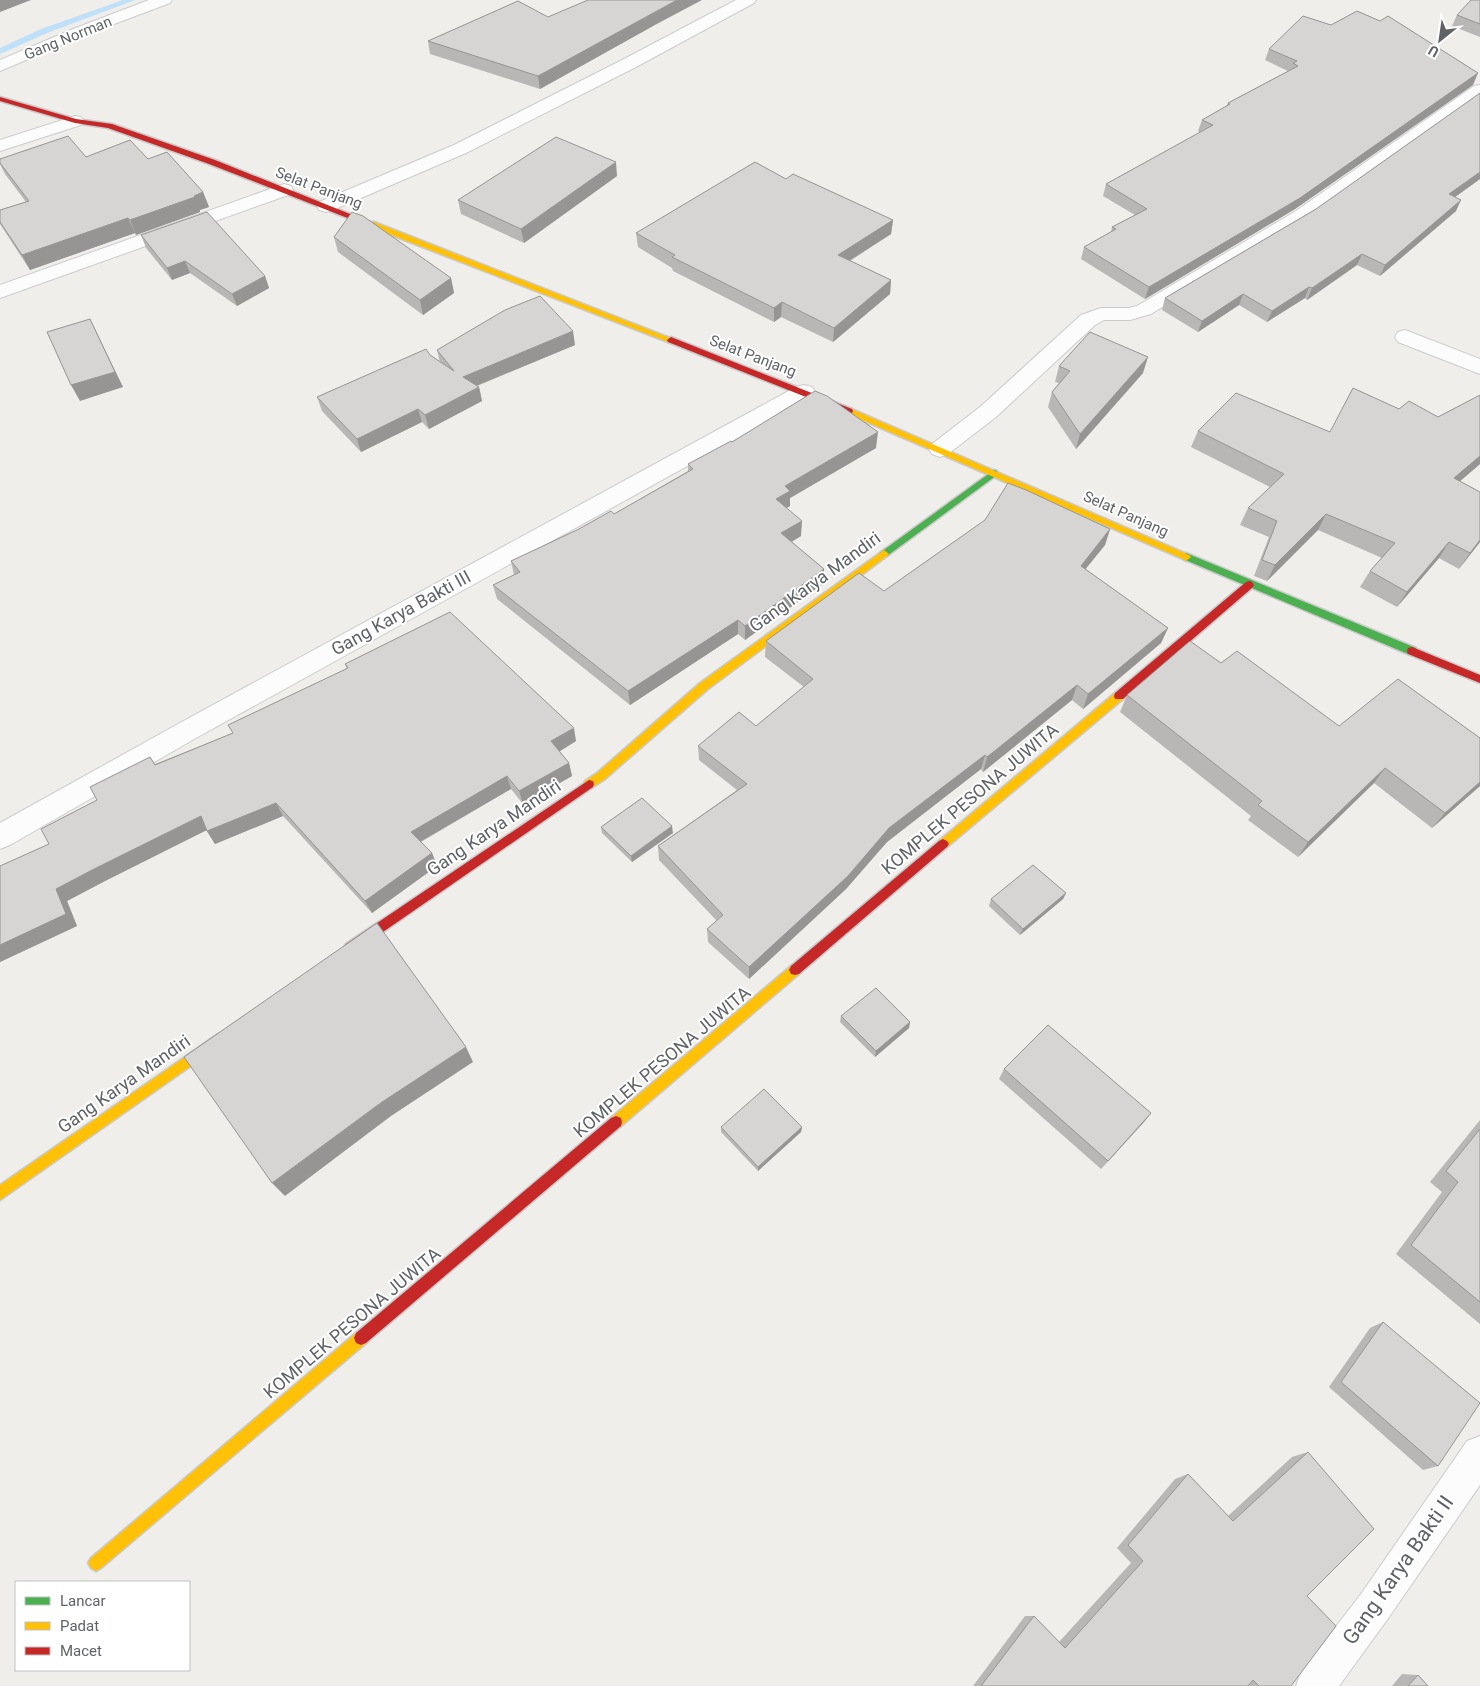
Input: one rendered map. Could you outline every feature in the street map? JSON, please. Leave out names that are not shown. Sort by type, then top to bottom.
[{"type":"street","name":"Gang Norman","points":[[0,66],[79,32],[164,0]]},
{"type":"street","points":[[326,206],[460,149],[630,63],[748,0]]},
{"type":"street","points":[[940,449],[988,412],[1088,320],[1100,314],[1130,314],[1144,310],[1213,267],[1304,215],[1480,90]]},
{"type":"street","name":"Selat Panjang","points":[[0,99],[75,121],[109,126],[212,162],[804,392],[994,472],[1249,585],[1480,679]]},
{"type":"street","points":[[0,146],[75,121]]},
{"type":"street","points":[[0,292],[284,190]]},
{"type":"street","points":[[1404,337],[1480,367]]},
{"type":"street","name":"Gang Karya Bakti III","points":[[0,837],[187,731],[804,392]]},
{"type":"street","name":"Gang Karya Mandiri","points":[[342,953],[601,776],[704,686],[994,472]]},
{"type":"street","name":"KOMPLEK PESONA JUWITA","points":[[96,1563],[1249,585]]},
{"type":"street","name":"Gang Karya Mandiri","points":[[0,1193],[228,1033]]},
{"type":"street","name":"Gang Karya Bakti II","points":[[1315,1686],[1374,1607],[1480,1454]]},
{"type":"building","points":[[588,0],[677,0],[538,76],[428,41],[518,1],[548,17]]},
{"type":"building","points":[[1471,0],[1480,0],[1480,24],[1457,15]]},
{"type":"building","points":[[1357,11],[1380,21],[1388,16],[1478,73],[1300,198],[1149,287],[1084,247],[1116,229],[1112,227],[1147,209],[1106,184],[1213,125],[1202,120],[1230,104],[1228,103],[1298,66],[1293,63],[1297,61],[1269,49],[1303,16],[1331,25]]},
{"type":"building","points":[[1480,93],[1480,172],[1449,194],[1461,200],[1385,265],[1362,254],[1312,288],[1309,287],[1272,311],[1243,294],[1202,321],[1165,298],[1316,209]]},
{"type":"building","points":[[68,136],[86,157],[130,140],[148,159],[167,152],[203,192],[195,197],[130,220],[128,218],[22,255],[0,222],[0,210],[29,201],[0,163],[0,159]]},
{"type":"building","points":[[556,137],[616,162],[521,229],[458,200]]},
{"type":"building","points":[[755,162],[786,179],[793,174],[893,220],[838,255],[891,280],[834,328],[782,302],[774,308],[672,257],[675,255],[636,233]]},
{"type":"building","points":[[207,212],[265,276],[232,294],[185,261],[167,268],[141,235]]},
{"type":"building","points":[[352,212],[363,216],[451,278],[420,300],[334,237]]},
{"type":"building","points":[[540,296],[573,331],[463,377],[479,387],[425,415],[418,409],[357,439],[317,397],[426,349],[430,355],[454,371],[437,350],[505,310]]},
{"type":"building","points":[[90,319],[115,372],[71,385],[47,332]]},
{"type":"building","points":[[1090,332],[1148,357],[1080,434],[1052,392],[1070,371],[1059,366]]},
{"type":"building","points":[[1353,388],[1399,409],[1409,401],[1438,417],[1480,395],[1480,456],[1454,478],[1480,492],[1480,540],[1470,553],[1449,542],[1407,592],[1370,571],[1395,543],[1326,514],[1275,565],[1262,560],[1277,521],[1248,508],[1284,474],[1198,431],[1236,393],[1330,432]]},
{"type":"building","points":[[815,391],[827,396],[878,432],[785,486],[790,491],[776,499],[802,521],[781,533],[824,569],[745,626],[738,620],[628,691],[493,585],[520,572],[511,561],[577,530],[611,511],[614,514],[693,469],[688,464],[732,442]]},
{"type":"building","points":[[1008,483],[1110,529],[1081,566],[1168,628],[1088,694],[1077,685],[987,757],[985,755],[889,828],[848,876],[749,967],[707,929],[723,915],[658,846],[747,784],[698,746],[739,712],[756,726],[813,679],[766,641],[859,573],[884,591],[985,520]]},
{"type":"building","points":[[450,612],[574,728],[551,741],[569,763],[519,791],[507,776],[411,832],[432,853],[365,901],[276,803],[207,831],[201,816],[94,869],[56,889],[66,914],[0,945],[0,866],[49,844],[41,829],[97,800],[90,787],[150,757],[155,765],[233,733],[228,725],[348,668],[345,664]]},
{"type":"building","points":[[1190,641],[1221,663],[1237,651],[1339,726],[1398,679],[1480,738],[1480,782],[1445,813],[1385,768],[1308,842],[1258,805],[1262,801],[1127,695]]},
{"type":"building","points":[[642,798],[672,826],[631,856],[601,827]]},
{"type":"building","points":[[1033,865],[1066,893],[1023,929],[991,899]]},
{"type":"building","points":[[377,923],[466,1047],[382,1102],[272,1183],[184,1057]]},
{"type":"building","points":[[876,988],[910,1022],[876,1051],[841,1016]]},
{"type":"building","points":[[1048,1025],[1151,1113],[1108,1161],[1004,1069]]},
{"type":"building","points":[[764,1089],[802,1127],[758,1167],[721,1127]]},
{"type":"building","points":[[1480,1129],[1480,1302],[1411,1245],[1458,1182],[1446,1171]]},
{"type":"building","points":[[1383,1322],[1480,1403],[1438,1466],[1341,1382]]},
{"type":"building","points":[[1308,1452],[1374,1529],[1307,1596],[1336,1626],[1291,1686],[1259,1686],[1253,1680],[1248,1686],[981,1686],[1034,1616],[1065,1648],[1143,1561],[1128,1545],[1188,1474],[1233,1521]]},
{"type":"building","points":[[1418,1675],[1428,1686],[1408,1686]]},
{"type":"waterway","points":[[0,51],[44,31],[131,0]]},
{"type":"traffic: fast","points":[[884,554],[994,473]]},
{"type":"traffic: fast","points":[[1186,557],[1412,651]]},
{"type":"traffic: slow","points":[[371,224],[671,340]]},
{"type":"traffic: slow","points":[[849,411],[1186,557]]},
{"type":"traffic: slow","points":[[589,784],[601,776],[704,686],[884,554]]},
{"type":"traffic: slow","points":[[943,844],[1119,696]]},
{"type":"traffic: slow","points":[[616,1122],[795,970]]},
{"type":"traffic: slow","points":[[0,1193],[218,1040]]},
{"type":"traffic: slow","points":[[96,1563],[361,1338]]},
{"type":"traffic: jam","points":[[0,99],[75,121],[109,126],[212,162],[371,224]]},
{"type":"traffic: jam","points":[[671,340],[849,411]]},
{"type":"traffic: jam","points":[[1119,696],[1249,585]]},
{"type":"traffic: jam","points":[[1412,651],[1480,679]]},
{"type":"traffic: jam","points":[[350,948],[589,784]]},
{"type":"traffic: jam","points":[[795,970],[943,844]]},
{"type":"traffic: jam","points":[[361,1338],[616,1122]]}]
